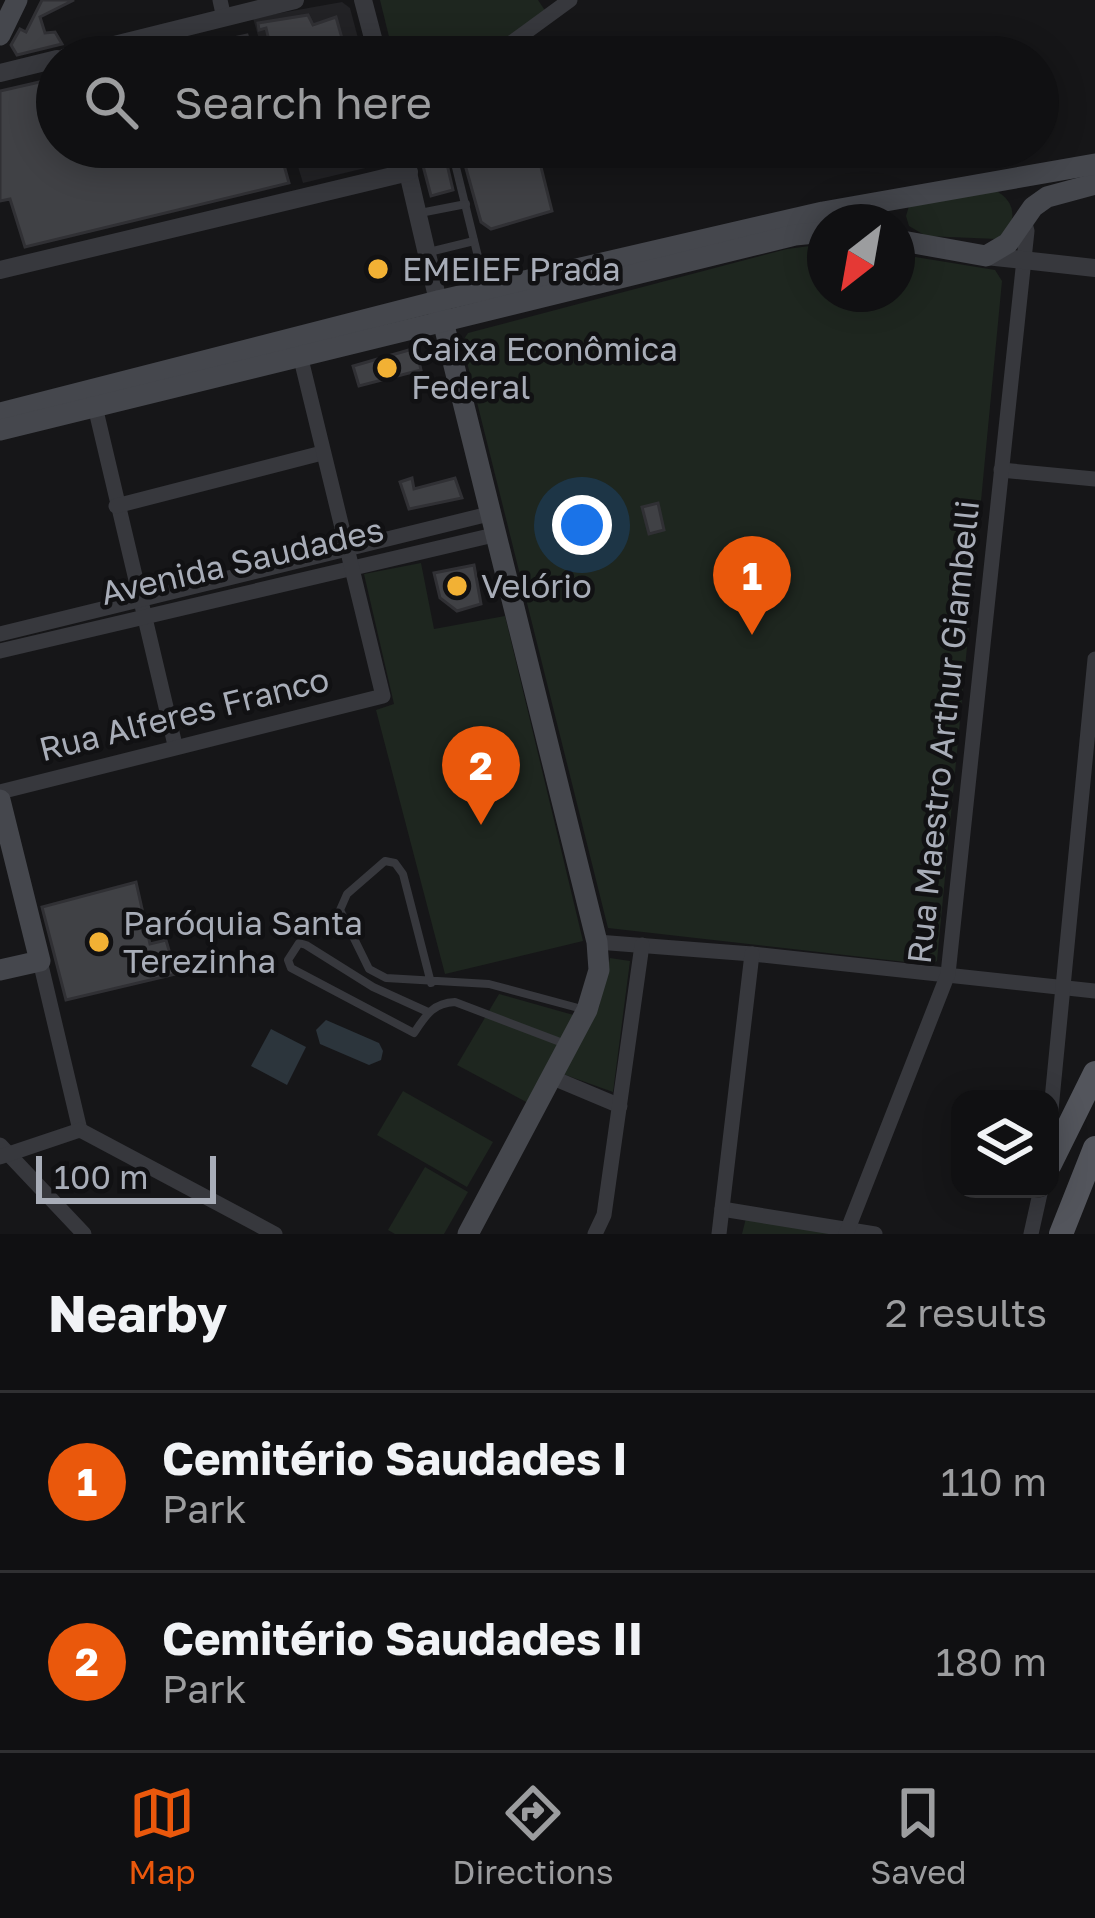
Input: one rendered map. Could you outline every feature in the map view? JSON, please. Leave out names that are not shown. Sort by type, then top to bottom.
[{"type":"main road","points":[[0,35],[17,0]]},
{"type":"main road","points":[[0,430],[300,355],[441,312],[486,290],[823,212],[1095,164]]},
{"type":"main road","points":[[995,184],[1018,202],[1024,220]]},
{"type":"main road","points":[[915,243],[986,256],[1008,243],[1047,196],[1095,184]]},
{"type":"main road","points":[[905,204],[910,198]]},
{"type":"main road","points":[[0,413],[110,383],[807,234]]},
{"type":"main road","points":[[441,312],[597,942],[599,970],[587,1010],[468,1234]]},
{"type":"main road","points":[[0,796],[40,961],[0,970]]},
{"type":"main road","points":[[1059,1145],[1095,1073]]},
{"type":"main road","points":[[1059,1105],[1078,1106]]},
{"type":"main road","points":[[1060,1234],[1095,1148]]},
{"type":"street","points":[[133,36],[222,9],[295,0]]},
{"type":"street","points":[[363,0],[372,36]]},
{"type":"street","points":[[521,36],[570,0]]},
{"type":"street","points":[[0,73],[36,64]]},
{"type":"street","points":[[408,168],[441,312]]},
{"type":"street","points":[[0,270],[409,172]]},
{"type":"street","name":"Rua Maestro Arthur Giambelli","points":[[847,1232],[948,974],[1027,231],[1024,220]]},
{"type":"street","points":[[986,256],[1095,268]]},
{"type":"street","points":[[300,355],[351,566]]},
{"type":"street","points":[[110,383],[95,392],[93,405],[176,745]]},
{"type":"street","points":[[116,506],[322,453]]},
{"type":"street","points":[[1001,470],[1095,479]]},
{"type":"street","name":"Avenida Saudades","points":[[0,651],[346,547],[495,523]]},
{"type":"street","name":"Avenida Saudades","points":[[0,634],[351,566],[495,523]]},
{"type":"street","name":"Rua Alferes Franco","points":[[0,796],[176,745],[383,696],[351,566]]},
{"type":"street","points":[[1053,1090],[1095,659]]},
{"type":"street","points":[[597,942],[1095,992]]},
{"type":"street","points":[[595,1234],[604,1216],[641,945]]},
{"type":"street","points":[[719,1234],[752,954]]},
{"type":"street","points":[[40,961],[80,1130]]},
{"type":"street","points":[[551,1078],[620,1106]]},
{"type":"street","points":[[78,1232],[3,1152],[80,1130],[275,1234]]},
{"type":"street","points":[[1031,1234],[1039,1198]]},
{"type":"street","points":[[722,1209],[875,1234]]},
{"type":"lane","points":[[457,168],[486,290]]},
{"type":"lane","points":[[418,214],[466,204]]},
{"type":"lane","points":[[427,252],[474,241]]},
{"type":"lane","points":[[431,983],[403,874],[395,863],[385,861],[347,893],[340,910],[369,969],[386,978],[431,983],[489,984],[587,1010]]},
{"type":"lane","points":[[428,1012],[373,987],[306,945],[299,943],[288,960],[291,968],[414,1033],[428,1012],[441,1003],[455,1002],[569,1045]]},
{"type":"shaded area","points":[[380,0],[538,0],[546,12],[514,36],[389,36]]},
{"type":"shaded area","points":[[342,2],[350,8],[357,36],[258,36],[253,18]]},
{"type":"shaded area","points":[[298,168],[365,168],[303,183]]},
{"type":"shaded area","points":[[994,190],[1011,206],[1012,220],[997,239],[926,236],[915,230],[915,205]]},
{"type":"shaded area","points":[[807,246],[807,312],[915,312],[915,257],[995,270],[1002,281],[937,961],[932,965],[608,928],[462,342],[468,333]]},
{"type":"shaded area","points":[[421,563],[434,629],[505,616],[583,941],[445,974],[376,710],[394,704],[364,574]]},
{"type":"shaded area","points":[[610,958],[630,961],[613,1092],[563,1074],[599,1007]]},
{"type":"shaded area","points":[[499,994],[577,1016],[530,1104],[457,1065]]},
{"type":"shaded area","points":[[326,1020],[379,1043],[381,1060],[369,1065],[320,1044],[316,1030]]},
{"type":"shaded area","points":[[271,1029],[306,1047],[287,1085],[251,1066]]},
{"type":"shaded area","points":[[403,1091],[493,1142],[467,1187],[377,1135]]},
{"type":"shaded area","points":[[425,1167],[468,1192],[444,1234],[395,1234],[388,1230]]},
{"type":"shaded area","points":[[746,1218],[833,1234],[742,1234]]},
{"type":"building","points":[[42,0],[74,0],[40,17],[45,33],[57,36],[36,36],[36,50],[17,55],[11,45],[20,29],[26,32]]},
{"type":"building","points":[[308,15],[313,25],[336,17],[341,36],[268,36],[258,23]]},
{"type":"building","points":[[36,83],[36,168],[285,168],[289,183],[25,247],[10,199],[0,201],[0,91]]},
{"type":"building","points":[[424,168],[448,168],[453,190],[431,196]]},
{"type":"building","points":[[466,168],[541,168],[552,211],[491,229],[481,222]]},
{"type":"building","name":"Caixa Econômica Federal","points":[[416,348],[421,370],[359,386],[353,366]]},
{"type":"building","points":[[412,478],[414,489],[455,478],[462,498],[409,509],[400,482]]},
{"type":"building","points":[[658,503],[664,530],[649,534],[642,507]]},
{"type":"building","name":"Velório","points":[[474,565],[481,604],[457,611],[440,598],[434,573]]},
{"type":"building","name":"Paróquia Santa Terezinha","points":[[136,882],[150,944],[166,940],[176,974],[66,1000],[42,907]]},
{"type":"place","name":"EMEIEF Prada","points":[[378,269]]},
{"type":"place","name":"Caixa Econômica Federal","points":[[387,368]]},
{"type":"place","name":"Velório","points":[[457,586]]},
{"type":"place","name":"Cemitério Saudades I","points":[[752,635]]},
{"type":"place","name":"Cemitério Saudades II","points":[[481,825]]},
{"type":"place","name":"Paróquia Santa Terezinha","points":[[99,942]]}]
